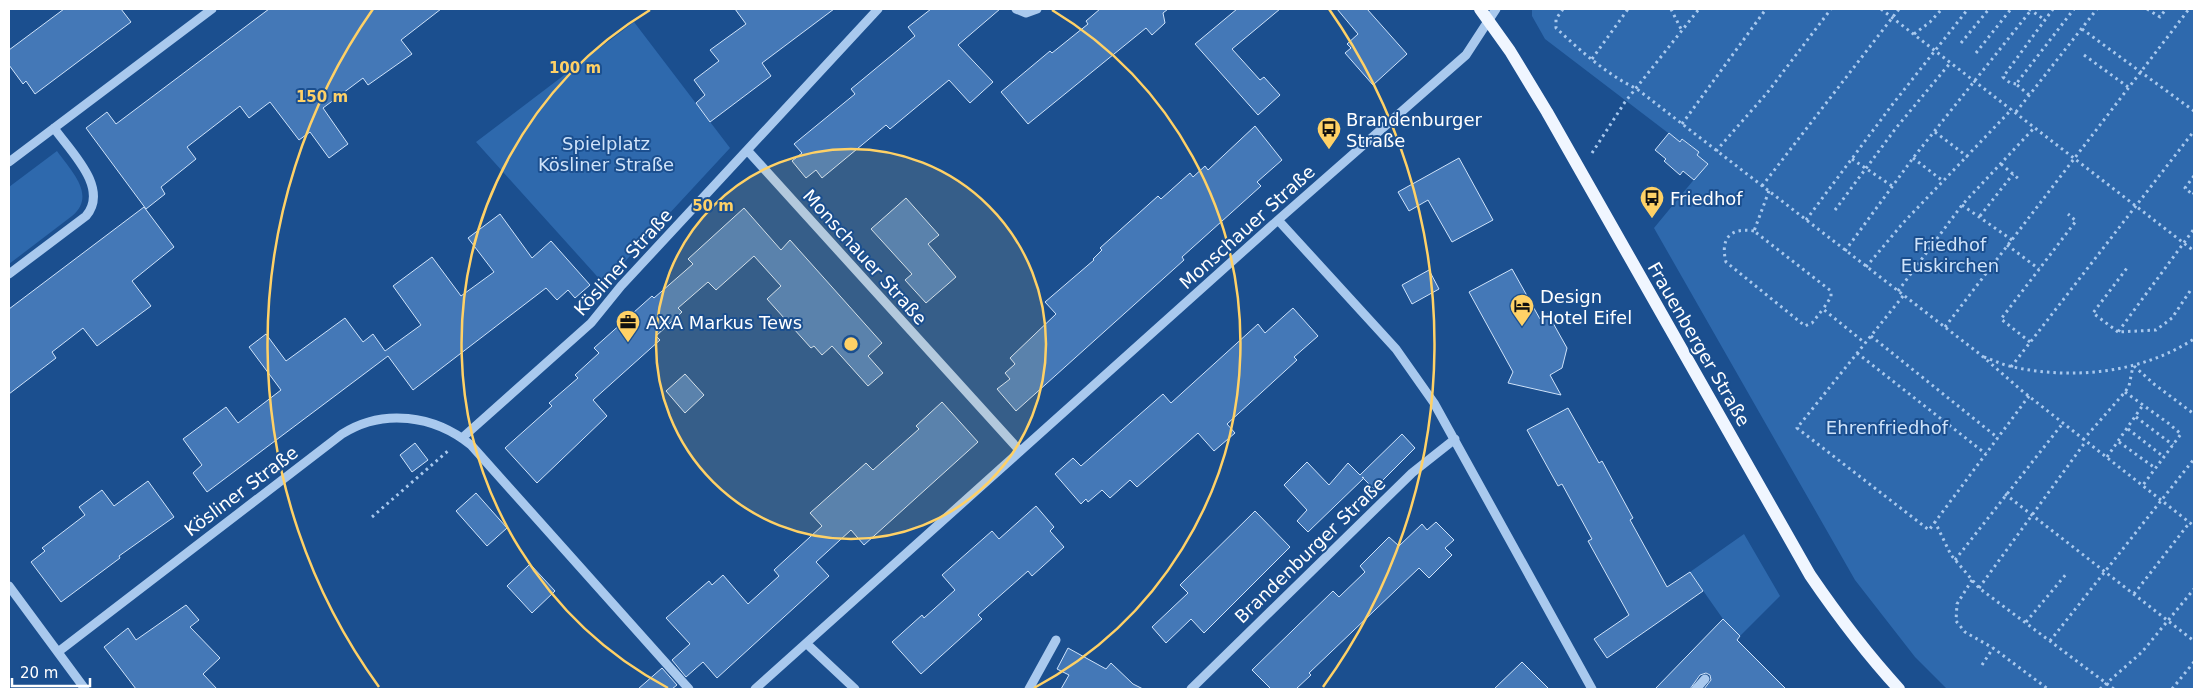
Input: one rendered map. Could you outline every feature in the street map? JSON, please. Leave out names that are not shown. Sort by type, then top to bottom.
[{"type":"main road","name":"Frauenberger Straße","points":[[1480,9],[1514,58],[1580,170],[1810,575],[1837,615],[1868,655],[1899,689]]},
{"type":"street","points":[[9,162],[212,9]]},
{"type":"street","name":"Kösliner Straße","points":[[462,438],[591,322],[621,286],[878,9]]},
{"type":"street","points":[[1016,9],[1026,12],[1037,9]]},
{"type":"street","name":"Monschauer Straße","points":[[755,689],[1278,220],[1466,55],[1496,9]]},
{"type":"street","points":[[9,274],[86,216],[93,205],[94,193],[91,182],[54,128]]},
{"type":"street","name":"Monschauer Straße","points":[[747,150],[1020,451]]},
{"type":"street","points":[[1278,220],[1396,350],[1434,403],[1592,689]]},
{"type":"street","name":"Kösliner Straße","points":[[58,652],[353,427],[376,420],[413,419],[444,427],[471,445],[689,689]]},
{"type":"street","name":"Brandenburger Straße","points":[[1192,689],[1412,473],[1455,439]]},
{"type":"street","points":[[9,586],[85,689]]},
{"type":"street","points":[[1029,689],[1056,640]]},
{"type":"street","points":[[807,644],[855,689]]},
{"type":"street","points":[[1696,689],[1705,679]]},
{"type":"path","points":[[1563,9],[1556,18],[1556,28],[1592,60],[1617,80],[1637,89],[1945,327],[2194,526]]},
{"type":"path","points":[[1592,60],[1628,9]]},
{"type":"path","points":[[1671,9],[1682,31]]},
{"type":"path","points":[[1580,170],[1625,102],[1699,9]]},
{"type":"path","points":[[1682,124],[1766,9]]},
{"type":"path","points":[[1716,151],[1767,93],[1831,9]]},
{"type":"path","points":[[1881,9],[2194,251]]},
{"type":"path","points":[[1762,186],[1899,9]]},
{"type":"path","points":[[1914,34],[1930,22],[1942,9]]},
{"type":"path","points":[[1806,220],[1968,9]]},
{"type":"path","points":[[1961,43],[1989,9]]},
{"type":"path","points":[[1976,53],[2011,9]]},
{"type":"path","points":[[1845,251],[1913,158],[1976,81],[2031,9],[2045,20]]},
{"type":"path","points":[[2029,95],[2016,84],[2010,83],[2003,77],[2053,9]]},
{"type":"path","points":[[2016,84],[2074,9]]},
{"type":"path","points":[[2016,112],[2097,9]]},
{"type":"path","points":[[2147,9],[2160,17],[2166,9]]},
{"type":"path","points":[[1945,327],[2047,192],[2076,159],[2103,119],[2189,9]]},
{"type":"path","points":[[2082,29],[2194,111]]},
{"type":"path","points":[[2084,55],[2128,87]]},
{"type":"path","points":[[1835,210],[1951,62]]},
{"type":"path","points":[[1866,267],[1943,181],[2012,109]]},
{"type":"path","points":[[1898,291],[1962,205],[2035,127]]},
{"type":"path","points":[[2011,367],[2194,131]]},
{"type":"path","points":[[1935,132],[1968,157]]},
{"type":"path","points":[[1913,158],[1943,181]]},
{"type":"path","points":[[1852,159],[1892,186]]},
{"type":"path","points":[[2002,164],[2020,180]]},
{"type":"path","points":[[1980,216],[2013,174]]},
{"type":"path","points":[[2194,176],[2185,188],[2193,195],[2194,193]]},
{"type":"path","points":[[1754,231],[1768,191]]},
{"type":"path","points":[[1962,205],[2012,240]]},
{"type":"path","points":[[2030,342],[2001,319],[2076,221],[2068,214]]},
{"type":"path","points":[[1743,229],[1754,231],[1831,291],[1831,298],[1812,323],[1805,326],[1726,262],[1723,251],[1726,240],[1733,232],[1743,229]]},
{"type":"path","points":[[2118,332],[2194,229]]},
{"type":"path","points":[[2007,246],[2039,270]]},
{"type":"path","points":[[2127,268],[2093,314],[2118,332],[2156,330],[2172,318],[2190,291]]},
{"type":"path","points":[[1903,296],[1797,428],[1929,530],[2029,396]]},
{"type":"path","points":[[1823,309],[1865,343]]},
{"type":"path","points":[[1871,336],[1998,438]]},
{"type":"path","points":[[1981,355],[2011,367],[2086,374],[2158,358],[2194,339]]},
{"type":"path","points":[[1858,353],[1986,454]]},
{"type":"path","points":[[1979,588],[2085,440],[2125,392],[2133,365]]},
{"type":"path","points":[[2133,365],[2154,384],[2194,414]]},
{"type":"path","points":[[2125,392],[2181,434],[2142,485]]},
{"type":"path","points":[[2107,457],[2144,405]]},
{"type":"path","points":[[2136,417],[2173,445]]},
{"type":"path","points":[[1955,560],[2005,494],[2063,423]]},
{"type":"path","points":[[2128,429],[2164,457]]},
{"type":"path","points":[[372,517],[462,438]]},
{"type":"path","points":[[2119,442],[2155,468]]},
{"type":"path","points":[[2050,641],[2194,459]]},
{"type":"path","points":[[2005,494],[2194,641]]},
{"type":"path","points":[[1935,522],[1951,556],[1979,588],[2114,689]]},
{"type":"path","points":[[2134,594],[2190,522]]},
{"type":"path","points":[[2026,622],[2067,573]]},
{"type":"path","points":[[1972,580],[1957,604],[1956,621],[1965,632],[1993,648],[2048,689]]},
{"type":"path","points":[[2100,689],[2108,684],[2142,652],[2194,588]]},
{"type":"path","points":[[1982,665],[1993,648]]},
{"type":"path","points":[[2172,689],[2194,662]]},
{"type":"green space","name":"Friedhof Euskirchen","points":[[1532,9],[2194,9],[2194,689],[1947,689],[1915,657],[1855,580],[1654,228],[1701,171],[1697,155],[1699,152],[1683,139],[1680,142],[1545,39],[1532,16]]},
{"type":"green space","name":"Spielplatz Kösliner Straße","points":[[634,22],[730,148],[604,284],[476,142]]},
{"type":"green space","points":[[57,151],[79,183],[82,191],[82,200],[79,208],[72,216],[9,264],[9,187]]},
{"type":"green space","points":[[1744,534],[1780,596],[1740,636],[1723,619],[1690,572]]},
{"type":"building","points":[[64,9],[121,9],[131,22],[35,94],[26,81],[23,84],[9,65],[9,50]]},
{"type":"building","points":[[269,9],[441,9],[401,40],[412,54],[368,85],[363,78],[323,108],[348,144],[329,158],[310,132],[299,140],[270,102],[249,118],[240,106],[187,147],[196,159],[161,187],[165,194],[146,209],[86,128],[107,112],[116,124]]},
{"type":"building","points":[[735,9],[834,9],[762,63],[771,76],[710,122],[696,103],[705,95],[694,80],[719,61],[710,50],[746,24]]},
{"type":"building","points":[[931,9],[1000,9],[958,45],[993,82],[970,103],[949,80],[890,129],[886,125],[822,178],[816,170],[806,178],[792,161],[802,153],[794,144],[855,94],[851,89],[915,36],[908,27]]},
{"type":"building","points":[[1100,9],[1168,9],[1163,13],[1165,23],[1152,35],[1146,28],[1028,124],[1001,92],[1050,51],[1052,53],[1088,24],[1086,21]]},
{"type":"building","points":[[1237,9],[1280,9],[1232,49],[1260,80],[1264,77],[1280,95],[1258,115],[1195,44]]},
{"type":"building","points":[[1337,9],[1367,9],[1407,54],[1373,85],[1345,53],[1351,48],[1347,44],[1358,34]]},
{"type":"building","points":[[1255,126],[1282,160],[1257,182],[1261,186],[1182,257],[1184,260],[1016,411],[997,389],[1010,379],[1005,373],[1015,364],[1010,358],[1056,314],[1045,302],[1094,260],[1102,250],[1100,248],[1158,196],[1161,199],[1190,173],[1193,177],[1205,166],[1208,170]]},
{"type":"building","points":[[1669,133],[1680,142],[1682,139],[1699,152],[1697,155],[1708,164],[1694,180],[1683,171],[1680,175],[1655,150]]},
{"type":"building","points":[[1459,158],[1493,220],[1452,242],[1428,200],[1409,211],[1398,192]]},
{"type":"building","points":[[906,198],[939,235],[928,244],[956,277],[926,303],[905,280],[912,274],[871,229]]},
{"type":"building","points":[[144,207],[174,247],[132,281],[151,306],[97,346],[83,328],[52,352],[56,358],[9,394],[9,309]]},
{"type":"building","points":[[744,208],[781,250],[790,240],[882,343],[868,356],[883,373],[868,386],[832,346],[822,355],[814,346],[811,348],[767,299],[781,286],[754,256],[716,290],[708,282],[678,308],[682,312],[656,336],[660,340],[593,400],[607,416],[537,483],[505,448],[552,406],[549,403],[578,378],[575,375],[599,353],[594,348],[652,296],[654,298],[693,264],[688,259]]},
{"type":"building","points":[[500,214],[532,258],[551,241],[590,285],[575,298],[568,290],[557,300],[546,288],[413,390],[388,356],[207,492],[193,473],[202,465],[183,439],[226,407],[238,423],[281,390],[249,347],[266,334],[286,361],[345,318],[363,342],[373,334],[385,351],[421,325],[393,286],[432,257],[461,296],[494,272],[468,238]]},
{"type":"building","name":"Design Hotel Eifel","points":[[1512,269],[1540,319],[1548,314],[1567,348],[1562,368],[1550,375],[1561,395],[1508,383],[1513,372],[1469,292]]},
{"type":"building","points":[[1429,270],[1439,289],[1412,304],[1402,285]]},
{"type":"building","points":[[1293,308],[1318,336],[1294,357],[1297,360],[1227,424],[1235,433],[1214,451],[1198,433],[1137,487],[1130,480],[1110,498],[1102,490],[1088,502],[1086,499],[1081,504],[1055,474],[1073,458],[1081,466],[1163,394],[1171,403],[1258,324],[1265,333]]},
{"type":"building","points":[[685,374],[704,395],[685,413],[666,391]]},
{"type":"building","points":[[942,402],[978,442],[864,545],[851,530],[816,562],[829,576],[717,678],[703,662],[686,677],[672,660],[690,644],[666,618],[709,581],[712,585],[723,575],[748,604],[779,576],[774,570],[822,526],[810,513],[866,463],[873,470],[919,429],[916,426]]},
{"type":"building","points":[[1568,408],[1599,463],[1602,461],[1633,518],[1630,520],[1667,587],[1690,572],[1703,591],[1607,658],[1594,639],[1629,615],[1588,541],[1592,539],[1562,484],[1558,486],[1527,430]]},
{"type":"building","points":[[1402,434],[1415,448],[1374,489],[1363,478],[1308,532],[1297,521],[1307,510],[1284,485],[1307,462],[1329,485],[1348,463],[1360,475]]},
{"type":"building","points":[[415,443],[428,460],[412,472],[400,455]]},
{"type":"building","points":[[148,481],[174,517],[119,556],[120,558],[61,602],[31,562],[45,551],[42,548],[85,515],[79,507],[102,490],[114,506]]},
{"type":"building","points":[[476,493],[507,528],[487,546],[456,511]]},
{"type":"building","points":[[1036,506],[1054,527],[1050,531],[1064,547],[1032,576],[1028,571],[978,615],[982,619],[921,674],[892,642],[922,615],[924,618],[955,590],[942,575],[992,531],[999,539]]},
{"type":"building","points":[[1255,511],[1290,547],[1204,633],[1191,619],[1166,643],[1152,627],[1188,593],[1180,585]]},
{"type":"building","points":[[1436,522],[1454,540],[1445,548],[1452,555],[1429,578],[1419,568],[1309,673],[1311,675],[1296,689],[1271,689],[1252,670],[1333,591],[1339,597],[1365,572],[1360,566],[1389,537],[1399,546],[1422,524],[1427,530]]},
{"type":"building","points":[[530,564],[555,591],[532,613],[507,586]]},
{"type":"building","points":[[186,605],[199,620],[190,627],[220,658],[203,674],[217,689],[136,689],[104,647],[128,628],[136,640]]},
{"type":"building","points":[[1723,619],[1740,636],[1737,640],[1786,689],[1704,689],[1711,680],[1710,675],[1706,673],[1700,675],[1690,689],[1655,689]]},
{"type":"building","points":[[1068,648],[1106,669],[1111,663],[1133,684],[1143,689],[1061,689],[1069,675],[1057,669]]},
{"type":"building","points":[[1522,662],[1549,689],[1494,689]]},
{"type":"building","points":[[662,668],[677,685],[672,689],[638,689]]},
{"type":"place","name":"Brandenburger Straße","points":[[1329,150]]},
{"type":"place","name":"Friedhof","points":[[1652,219]]},
{"type":"place","name":"Design Hotel Eifel","points":[[1522,327]]},
{"type":"place","name":"AXA Markus Tews","points":[[628,343]]},
{"type":"park label","name":"Ehrenfriedhof","points":[[1887,427]]}]
